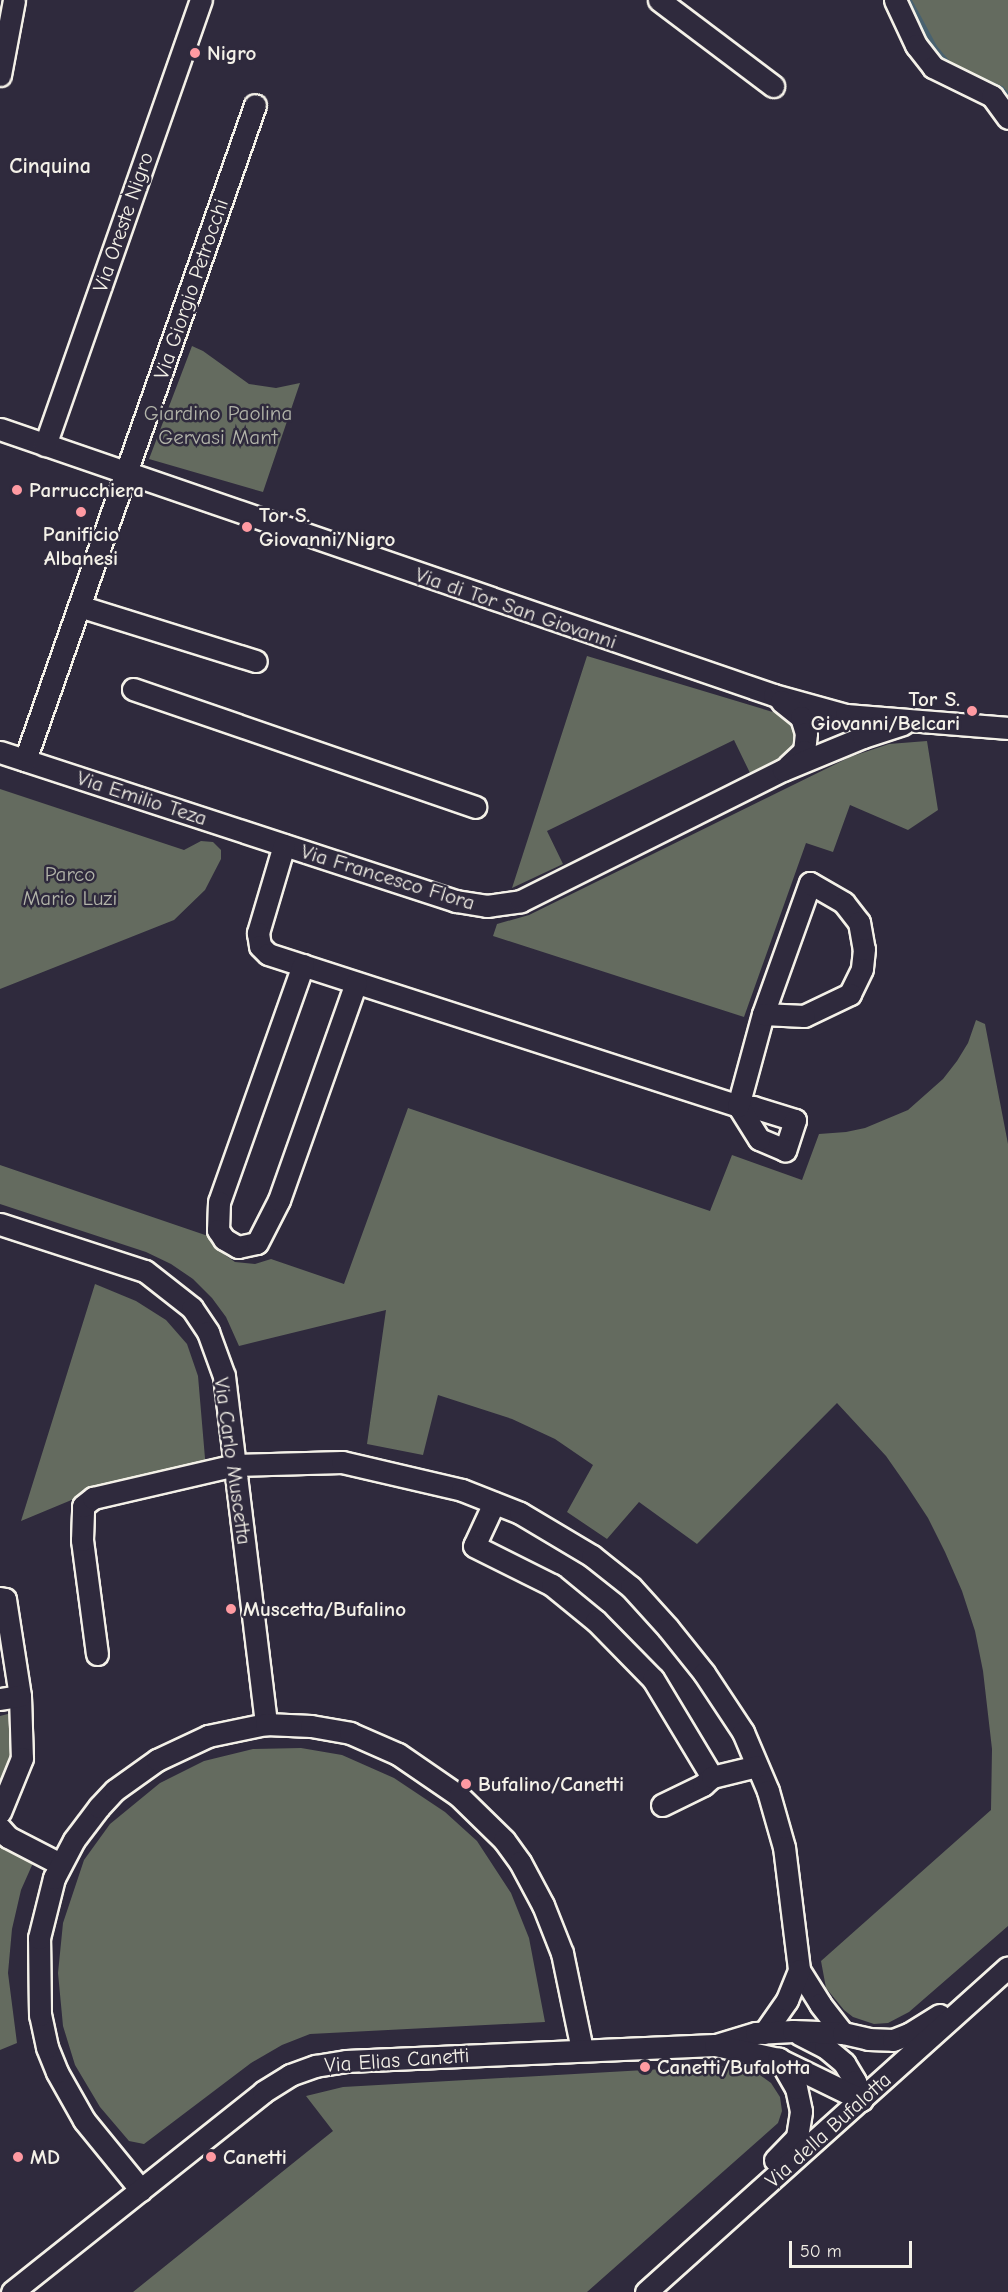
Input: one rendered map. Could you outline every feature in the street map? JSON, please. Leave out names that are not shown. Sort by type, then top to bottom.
[{"type":"street","points":[[0,75],[14,0]]},
{"type":"street","name":"Via Oreste Nigro","points":[[45,445],[201,0]]},
{"type":"street","points":[[895,0],[916,45],[933,67],[984,91],[998,102],[1008,118]]},
{"type":"street","points":[[670,3],[773,86]]},
{"type":"street","name":"Via Giorgio Petrocchi","points":[[25,760],[255,105]]},
{"type":"street","name":"Via di Tor San Giovanni","points":[[0,429],[774,695],[846,715],[1008,728]]},
{"type":"street","points":[[79,606],[256,661]]},
{"type":"street","points":[[133,689],[475,807]]},
{"type":"street","name":"Via Francesco Flora","points":[[774,695],[801,717],[806,733],[804,751],[783,770]]},
{"type":"street","name":"Via Francesco Flora","points":[[763,1014],[738,1106],[268,954],[260,946],[258,933],[284,845],[456,901],[487,906],[521,901],[783,770],[863,737],[915,720]]},
{"type":"street","name":"Via Emilio Teza","points":[[0,752],[284,845]]},
{"type":"street","points":[[810,883],[844,903],[859,922],[864,949],[862,969],[850,994],[804,1016],[763,1014],[810,883]]},
{"type":"street","points":[[303,965],[219,1202],[218,1230],[224,1239],[238,1247],[257,1243],[279,1200],[356,982]]},
{"type":"street","name":"Via Carlo Muscetta","points":[[0,1224],[145,1271],[192,1308],[208,1332],[224,1376],[266,1724]]},
{"type":"street","points":[[97,1654],[82,1540],[83,1506],[93,1498],[235,1465],[342,1462],[410,1475],[462,1490],[520,1513],[592,1556],[631,1587],[704,1673],[742,1732],[768,1791],[784,1847],[800,1970],[820,2004],[843,2033]]},
{"type":"street","points":[[494,1503],[474,1546],[552,1586],[596,1621],[653,1679],[712,1777]]},
{"type":"street","points":[[0,1599],[5,1599],[10,1697],[22,1758],[0,1812]]},
{"type":"street","points":[[141,2190],[98,2139],[73,2103],[57,2072],[44,2035],[38,1989],[38,1946],[48,1896],[60,1864],[74,1840],[99,1807],[115,1790],[147,1767],[208,1736],[266,1724],[340,1731],[376,1742],[440,1781],[482,1817],[520,1862],[550,1921],[568,1975],[582,2050]]},
{"type":"street","points":[[662,1805],[703,1785],[712,1777],[757,1766]]},
{"type":"street","points":[[0,1828],[9,1837],[60,1864]]},
{"type":"street","name":"Via della Bufalotta","points":[[646,2292],[1008,1967]]},
{"type":"street","points":[[764,2033],[787,2000],[800,1970]]},
{"type":"street","points":[[715,2045],[764,2033],[793,2031],[843,2033],[878,2041],[898,2039],[915,2031],[991,1980]]},
{"type":"street","points":[[793,2031],[825,2047],[844,2063],[855,2081],[862,2100]]},
{"type":"street","points":[[715,2045],[778,2059],[862,2100]]},
{"type":"street","name":"Via Elias Canetti","points":[[12,2292],[271,2086],[290,2075],[315,2066],[346,2061],[715,2045]]},
{"type":"street","points":[[733,2216],[749,2185],[788,2149],[800,2129],[801,2111],[798,2095],[778,2059]]},
{"type":"green space","points":[[899,0],[1008,0],[1008,108],[940,67]]},
{"type":"green space","name":"Giardino Paolina Gervasi Mant","points":[[192,346],[203,351],[249,384],[276,388],[300,383],[263,492],[149,459]]},
{"type":"green space","points":[[587,656],[786,716],[796,729],[795,745],[789,753],[750,773],[734,740],[547,831],[563,864],[512,888]]},
{"type":"green space","points":[[927,741],[938,810],[908,830],[850,805],[833,852],[806,843],[744,1017],[493,936],[497,924],[529,915],[850,757],[889,744]]},
{"type":"green space","name":"Parco Mario Luzi","points":[[0,789],[184,850],[201,841],[213,842],[221,850],[221,859],[205,890],[174,920],[0,989]]},
{"type":"green space","points":[[976,1020],[985,1024],[1008,1144],[1008,1926],[909,2012],[888,2023],[874,2024],[853,2017],[844,2010],[826,1988],[821,1961],[991,1810],[992,1749],[983,1671],[975,1631],[962,1591],[945,1552],[928,1518],[886,1456],[837,1403],[697,1544],[639,1502],[607,1539],[567,1512],[593,1465],[555,1439],[512,1419],[438,1395],[423,1455],[367,1444],[386,1310],[239,1346],[226,1317],[212,1298],[193,1279],[171,1264],[146,1252],[0,1204],[0,1165],[211,1237],[225,1255],[235,1262],[255,1264],[271,1259],[344,1284],[408,1108],[710,1211],[732,1155],[802,1180],[819,1134],[865,1128],[908,1110],[943,1079],[957,1061],[968,1043]]},
{"type":"green space","points":[[95,1284],[136,1301],[166,1320],[187,1344],[198,1376],[206,1470],[122,1479],[21,1521]]},
{"type":"green space","points":[[19,1711],[21,1764],[0,1799],[0,1716]]},
{"type":"green space","points":[[301,1748],[342,1755],[394,1778],[445,1812],[477,1841],[511,1893],[529,1938],[545,2022],[310,2034],[282,2045],[251,2063],[144,2144],[129,2141],[100,2107],[75,2065],[63,2026],[58,1973],[63,1923],[84,1860],[110,1824],[160,1783],[204,1761],[253,1749]]},
{"type":"green space","points":[[0,1844],[33,1863],[21,1890],[12,1929],[8,1973],[17,2043],[0,2050]]},
{"type":"green space","points":[[716,2066],[738,2067],[757,2073],[771,2083],[780,2097],[782,2111],[778,2123],[587,2292],[133,2292],[333,2131],[306,2096],[343,2087]]},
{"type":"waterway","points":[[909,0],[935,48],[949,64]]},
{"type":"waterway","points":[[966,72],[1001,88],[1008,96]]},
{"type":"place","name":"Nigro","points":[[195,53]]},
{"type":"place","name":"Parrucchiera","points":[[17,490]]},
{"type":"place","name":"Panificio Albanesi","points":[[81,512]]},
{"type":"place","name":"Tor S. Giovanni/Nigro","points":[[247,527]]},
{"type":"place","name":"Tor S. Giovanni/Belcari","points":[[972,711]]},
{"type":"place","name":"Muscetta/Bufalino","points":[[231,1609]]},
{"type":"place","name":"Bufalino/Canetti","points":[[466,1784]]},
{"type":"place","name":"Canetti/Bufalotta","points":[[645,2067]]},
{"type":"place","name":"MD","points":[[18,2157]]},
{"type":"place","name":"Canetti","points":[[211,2157]]},
{"type":"district","name":"Cinquina","points":[[50,167]]}]
